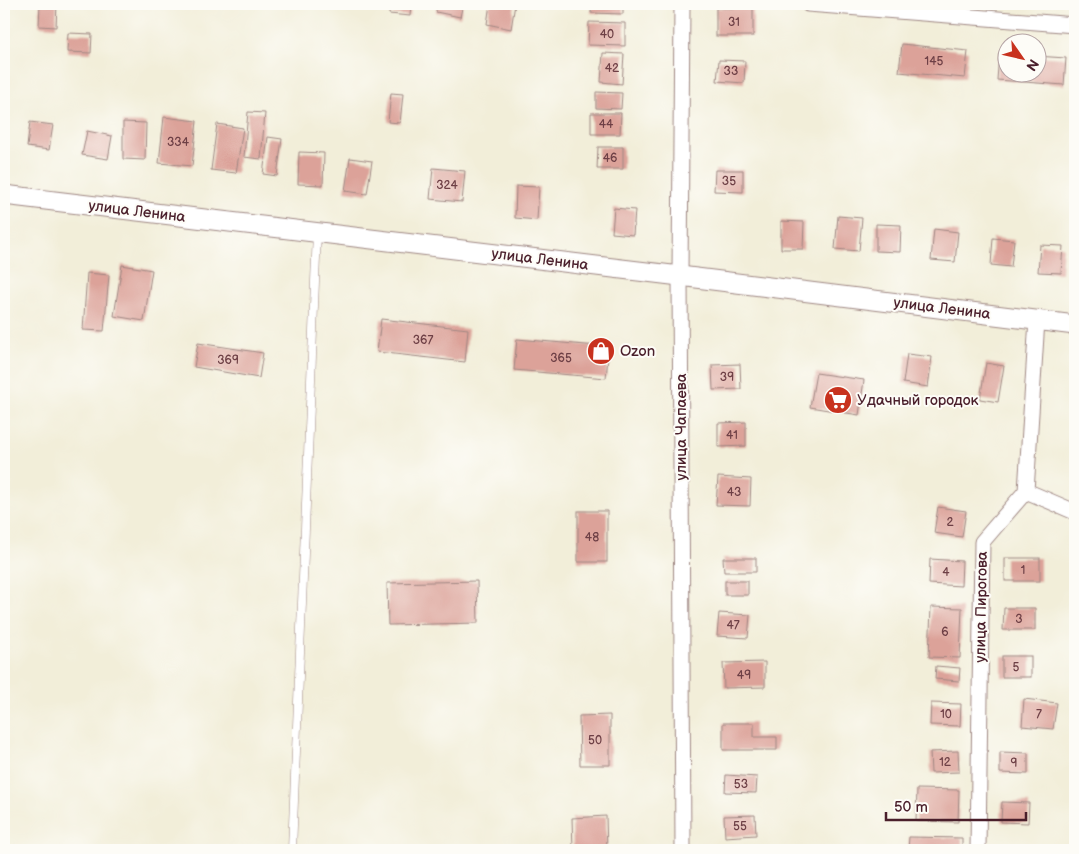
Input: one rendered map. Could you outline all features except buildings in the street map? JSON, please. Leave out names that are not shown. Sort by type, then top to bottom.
[{"type":"street","name":"улица Чапаева","points":[[682,4],[680,276],[683,850]]},
{"type":"street","points":[[808,4],[1075,25]]},
{"type":"street","name":"улица Ленина","points":[[4,195],[1075,325]]},
{"type":"street","points":[[1037,320],[1026,491],[1075,512]]},
{"type":"street","name":"улица Пирогова","points":[[978,850],[982,542],[1026,491]]},
{"type":"lane","points":[[292,850],[317,232]]},
{"type":"place","name":"Ozon","points":[[601,351]]},
{"type":"place","name":"Удачный городок","points":[[838,400]]}]
